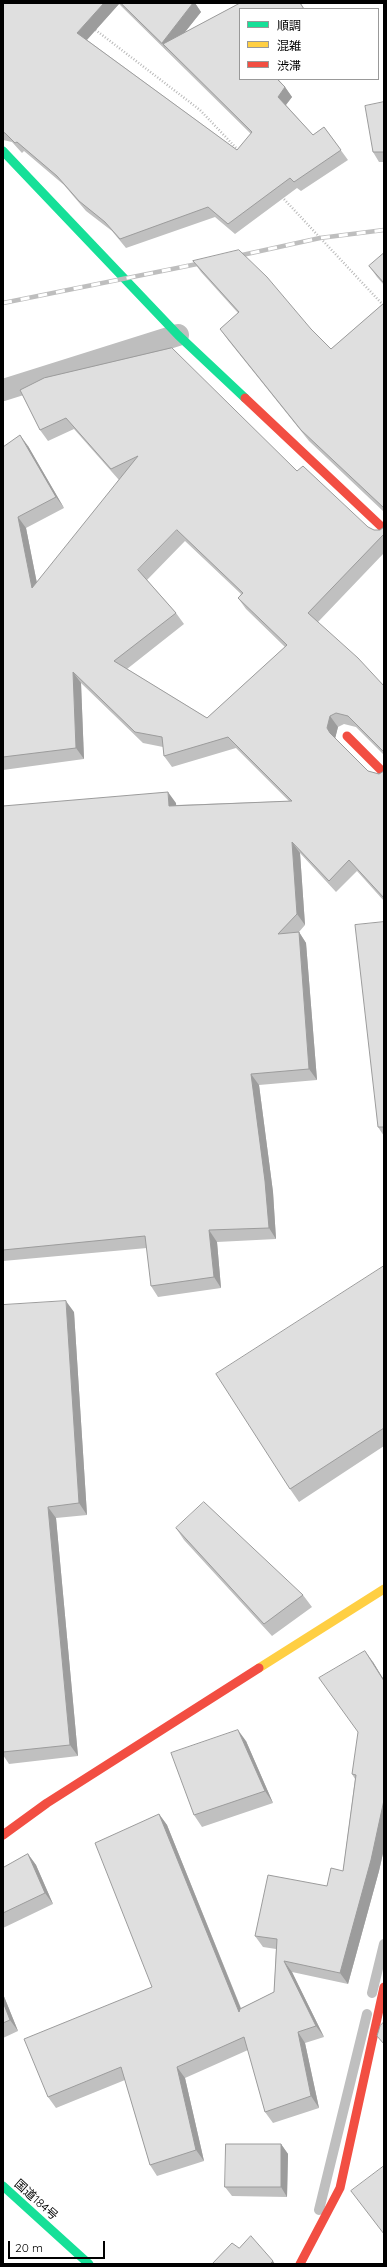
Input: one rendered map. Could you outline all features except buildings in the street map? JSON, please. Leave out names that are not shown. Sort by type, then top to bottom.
[{"type":"main road","points":[[3,151],[178,335],[384,529]]},
{"type":"main road","points":[[346,736],[384,773]]},
{"type":"main road","points":[[3,1835],[47,1803],[384,1589]]},
{"type":"main road","points":[[300,2264],[340,2188],[384,1987]]},
{"type":"main road","name":"国道184号","points":[[3,2186],[89,2264]]},
{"type":"street","points":[[3,390],[178,335]]},
{"type":"path","points":[[91,26],[200,110],[244,156]]},
{"type":"path","points":[[276,192],[384,306]]},
{"type":"waterway","points":[[372,1993],[384,1944]]},
{"type":"waterway","points":[[319,2210],[367,2014]]},
{"type":"railway","points":[[233,257],[320,238],[384,230]]},
{"type":"railway","points":[[3,303],[207,262]]},
{"type":"traffic: fast","points":[[3,151],[178,335],[245,398]]},
{"type":"traffic: fast","points":[[3,2186],[89,2264]]},
{"type":"traffic: slow","points":[[259,1668],[384,1589]]},
{"type":"traffic: jam","points":[[245,398],[384,529]]},
{"type":"traffic: jam","points":[[347,736],[384,773]]},
{"type":"traffic: jam","points":[[3,1835],[47,1803],[259,1668]]},
{"type":"traffic: jam","points":[[300,2264],[340,2188],[384,1987]]}]
